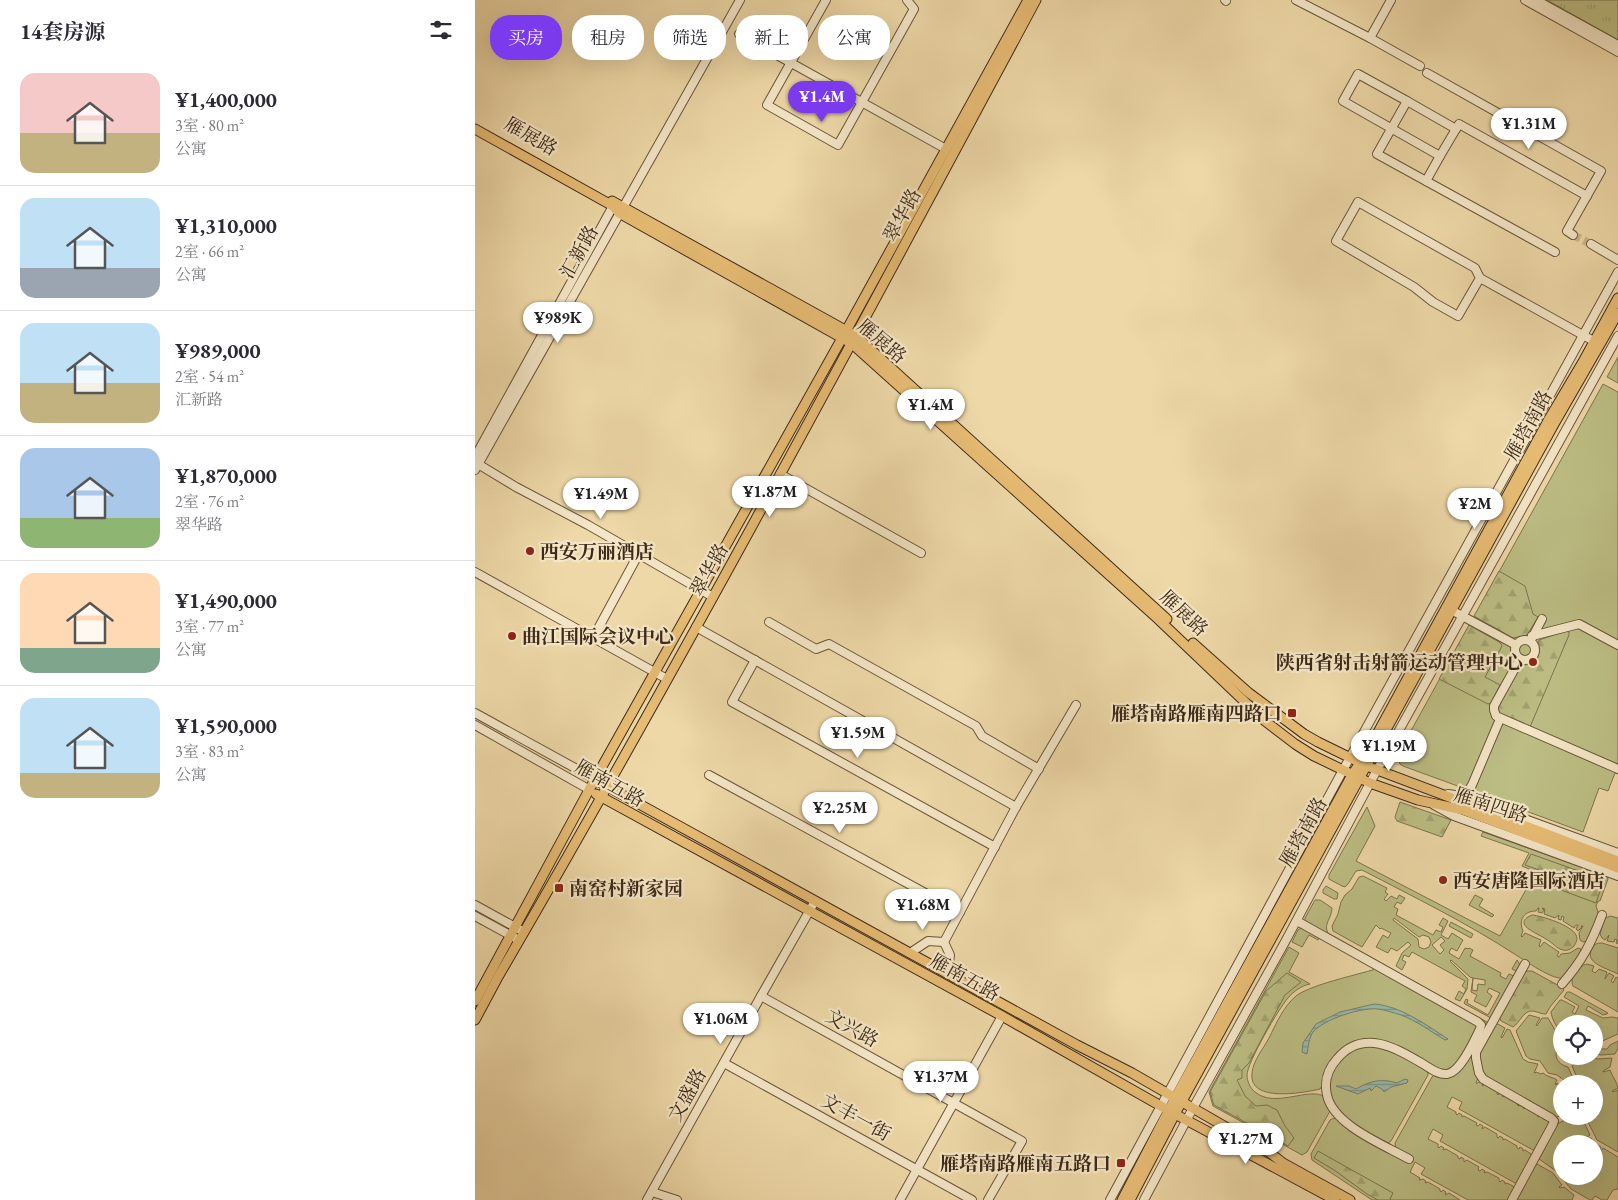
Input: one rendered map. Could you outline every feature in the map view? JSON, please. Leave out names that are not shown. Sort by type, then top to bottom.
[{"type":"main road","name":"翠华路","points":[[475,1020],[595,779],[702,590],[1028,0]]},
{"type":"main road","name":"翠华路","points":[[475,1002],[601,796],[713,597],[1036,0]]},
{"type":"main road","name":"雁展路","points":[[475,123],[619,209]]},
{"type":"main road","name":"雁展路","points":[[475,128],[853,339],[1228,676],[1304,734],[1364,765]]},
{"type":"main road","name":"雁塔南路","points":[[1130,1200],[1172,1112],[1175,1098],[1265,933],[1453,611],[1597,343],[1618,298]]},
{"type":"main road","name":"雁塔南路","points":[[1364,765],[1549,419],[1618,313]]},
{"type":"main road","name":"雁展路","points":[[853,339],[1151,613],[1265,721],[1295,744],[1356,777]]},
{"type":"main road","name":"雁南四路","points":[[1364,765],[1618,861]]},
{"type":"main road","name":"雁南四路","points":[[1356,777],[1433,804],[1463,810],[1618,868]]},
{"type":"main road","name":"雁南五路","points":[[595,779],[1193,1108],[1350,1200]]},
{"type":"main road","name":"雁南五路","points":[[590,790],[1002,1016],[1186,1120],[1335,1200]]},
{"type":"main road","name":"雁塔南路","points":[[1122,1200],[1172,1112]]},
{"type":"street","name":"汇新路","points":[[476,463],[619,209],[740,0]]},
{"type":"street","points":[[826,0],[767,105],[838,145],[914,9],[907,0]]},
{"type":"street","points":[[1296,0],[1420,66]]},
{"type":"street","points":[[1370,38],[1391,0]]},
{"type":"street","points":[[1525,0],[1618,52]]},
{"type":"street","points":[[1537,0],[1618,45]]},
{"type":"street","points":[[787,60],[946,149]]},
{"type":"street","points":[[1440,156],[1343,101],[1359,74],[1456,129]]},
{"type":"street","points":[[1427,74],[1601,171],[1567,231],[1573,235]]},
{"type":"street","points":[[1407,101],[1377,154],[1555,252]]},
{"type":"street","points":[[1426,181],[1459,124],[1587,196]]},
{"type":"street","points":[[1480,278],[1458,316],[1433,302],[1414,287],[1336,241],[1358,202],[1475,268],[1480,278],[1597,343]]},
{"type":"street","points":[[1591,244],[1618,260]]},
{"type":"street","points":[[1109,1200],[1161,1106],[1175,1098],[1265,933],[1343,770],[1618,272]]},
{"type":"street","points":[[1144,1200],[1186,1120],[1297,921],[1377,770],[1618,336]]},
{"type":"street","points":[[476,463],[713,597]]},
{"type":"street","points":[[780,474],[921,553]]},
{"type":"street","points":[[593,638],[638,555]]},
{"type":"street","points":[[475,572],[667,679]]},
{"type":"street","points":[[1453,611],[1516,645]]},
{"type":"street","points":[[1542,619],[1531,639],[1534,648],[1533,655],[1527,660],[1520,659],[1515,653],[1516,645],[1522,641],[1531,639],[1579,624],[1618,644]]},
{"type":"street","points":[[769,622],[816,649],[829,644],[976,726],[982,736],[1039,769]]},
{"type":"street","points":[[696,627],[1016,807]]},
{"type":"street","points":[[1520,659],[1494,706],[1495,714],[1500,718],[1618,769]]},
{"type":"street","points":[[755,660],[732,702],[995,847]]},
{"type":"street","points":[[944,942],[1016,807],[1076,706]]},
{"type":"street","name":"雁南五路","points":[[475,713],[595,779]]},
{"type":"street","points":[[1462,796],[1472,785],[1500,718]]},
{"type":"street","name":"雁南五路","points":[[475,725],[590,790]]},
{"type":"street","points":[[709,775],[961,912]]},
{"type":"street","points":[[1438,792],[1462,796],[1618,853]]},
{"type":"street","points":[[1433,804],[1454,816],[1618,876]]},
{"type":"street","name":"文盛路","points":[[647,1200],[815,901]]},
{"type":"street","points":[[475,905],[517,934]]},
{"type":"street","points":[[1563,984],[1589,949],[1602,915]]},
{"type":"street","points":[[475,916],[517,934]]},
{"type":"street","points":[[1297,921],[1481,1025],[1461,1063],[1449,1074],[1437,1072],[1391,1046],[1373,1043],[1348,1049],[1338,1057],[1331,1068],[1326,1091],[1331,1106],[1339,1116],[1352,1127],[1409,1159]]},
{"type":"street","points":[[1265,933],[1284,944]]},
{"type":"street","points":[[910,952],[927,941],[944,942]]},
{"type":"street","points":[[944,942],[950,954],[948,973]]},
{"type":"street","points":[[1512,1200],[1554,1121],[1483,1079],[1480,1075],[1475,1056],[1525,964]]},
{"type":"street","name":"文兴路","points":[[761,996],[1022,1141],[988,1200]]},
{"type":"street","points":[[900,1200],[1002,1016]]},
{"type":"street","name":"文丰一街","points":[[724,1063],[972,1200]]},
{"type":"street","points":[[652,1192],[677,1200]]},
{"type":"green space","points":[[1547,0],[1618,0],[1618,40]]},
{"type":"green space","points":[[1618,357],[1618,383],[1607,377]]},
{"type":"green space","name":"陕西省射击射箭运动管理中心","points":[[1603,384],[1618,392],[1618,774],[1615,773],[1608,791],[1599,788],[1583,832],[1403,766],[1400,764],[1397,756]]},
{"type":"green space","points":[[1499,571],[1525,586],[1533,614],[1538,617],[1527,635],[1513,638],[1474,616]]},
{"type":"green space","points":[[1469,625],[1502,645],[1485,677],[1500,685],[1491,703],[1488,704],[1439,679]]},
{"type":"green space","points":[[1566,631],[1569,632],[1569,635],[1530,727],[1500,714],[1498,707],[1520,667],[1537,659],[1539,640]]},
{"type":"green space","points":[[1400,802],[1451,820],[1442,837],[1397,821],[1395,817]]},
{"type":"green space","points":[[1367,807],[1375,826],[1356,861],[1500,936],[1536,872],[1522,866],[1529,853],[1481,836],[1483,832],[1607,876],[1608,879],[1600,901],[1598,901],[1596,906],[1599,915],[1587,941],[1583,942],[1580,940],[1579,933],[1583,926],[1578,931],[1576,929],[1578,925],[1574,928],[1563,921],[1564,917],[1562,916],[1561,920],[1558,919],[1559,915],[1555,918],[1544,914],[1545,909],[1542,908],[1544,910],[1542,913],[1538,912],[1538,908],[1536,911],[1525,914],[1523,917],[1521,936],[1525,933],[1541,940],[1540,947],[1544,942],[1559,952],[1557,956],[1559,957],[1561,954],[1570,953],[1578,948],[1581,949],[1582,952],[1563,978],[1546,973],[1459,921],[1362,870],[1356,871],[1345,887],[1329,879],[1329,875]]},
{"type":"green space","points":[[1531,854],[1604,880],[1596,903],[1534,880],[1539,870],[1525,865]]},
{"type":"green space","points":[[1363,876],[1387,888],[1385,892],[1388,894],[1384,899],[1386,901],[1391,896],[1397,899],[1399,895],[1405,898],[1401,904],[1397,902],[1394,907],[1398,909],[1396,915],[1433,935],[1436,930],[1441,932],[1443,927],[1439,925],[1443,918],[1448,921],[1441,935],[1448,939],[1452,933],[1463,940],[1457,951],[1451,948],[1449,953],[1459,959],[1465,948],[1469,948],[1473,950],[1470,956],[1501,973],[1500,976],[1506,979],[1509,974],[1514,976],[1516,971],[1512,969],[1517,960],[1520,966],[1491,1018],[1464,1003],[1466,999],[1468,1000],[1467,1003],[1488,1015],[1500,993],[1489,988],[1487,992],[1492,996],[1486,1007],[1474,1001],[1477,995],[1471,992],[1473,978],[1451,960],[1468,979],[1467,989],[1460,1001],[1455,999],[1459,991],[1464,994],[1466,989],[1462,986],[1465,981],[1412,952],[1409,957],[1404,955],[1402,960],[1406,962],[1402,970],[1396,966],[1402,953],[1411,945],[1408,942],[1397,951],[1391,948],[1388,953],[1376,947],[1383,935],[1388,938],[1391,933],[1380,929],[1376,925],[1362,947],[1333,931],[1332,926],[1341,902],[1359,877]],"holes":[[[1394,918],[1419,937],[1423,935],[1429,937],[1431,942],[1429,947],[1424,949],[1419,947],[1418,939],[1393,920]],[[1441,937],[1445,941],[1440,945],[1444,950],[1440,954],[1432,945]],[[1473,978],[1485,980],[1485,985],[1478,984],[1477,991],[1472,990]]]},
{"type":"green space","points":[[1326,886],[1338,893],[1337,899],[1323,893]]},
{"type":"green space","points":[[1475,895],[1483,899],[1479,906],[1494,915],[1492,917],[1469,905]]},
{"type":"green space","points":[[1315,900],[1320,900],[1332,908],[1327,924],[1328,933],[1488,1023],[1474,1050],[1478,1078],[1476,1083],[1480,1081],[1483,1083],[1482,1086],[1485,1084],[1498,1091],[1498,1095],[1500,1092],[1504,1094],[1502,1097],[1505,1095],[1518,1103],[1517,1105],[1519,1106],[1520,1103],[1524,1105],[1524,1109],[1526,1106],[1539,1114],[1537,1116],[1539,1117],[1540,1115],[1544,1117],[1544,1120],[1546,1118],[1551,1121],[1536,1149],[1533,1150],[1459,1109],[1462,1102],[1452,1097],[1447,1107],[1456,1112],[1457,1115],[1459,1113],[1462,1117],[1464,1116],[1477,1123],[1476,1125],[1478,1126],[1480,1124],[1483,1126],[1482,1129],[1485,1127],[1497,1134],[1498,1138],[1500,1136],[1503,1140],[1505,1139],[1517,1146],[1517,1148],[1519,1149],[1520,1147],[1523,1151],[1525,1150],[1531,1154],[1532,1156],[1518,1182],[1515,1183],[1440,1141],[1443,1135],[1433,1129],[1428,1139],[1438,1144],[1439,1148],[1441,1146],[1444,1148],[1443,1150],[1446,1149],[1460,1159],[1461,1157],[1464,1159],[1464,1162],[1467,1160],[1479,1167],[1478,1170],[1482,1169],[1485,1171],[1484,1173],[1487,1172],[1499,1178],[1500,1182],[1502,1180],[1505,1184],[1513,1186],[1514,1189],[1508,1200],[1468,1200],[1421,1174],[1425,1168],[1415,1162],[1410,1172],[1420,1178],[1419,1180],[1423,1179],[1426,1181],[1425,1183],[1428,1182],[1440,1189],[1441,1192],[1443,1190],[1446,1192],[1445,1195],[1449,1193],[1460,1200],[1372,1200],[1312,1160],[1311,1154],[1330,1120],[1334,1118],[1396,1149],[1395,1143],[1432,1077],[1434,1075],[1449,1076],[1483,1027],[1305,922],[1305,918]]},
{"type":"green space","points":[[1532,915],[1549,919],[1573,931],[1577,936],[1574,946],[1568,950],[1561,949],[1528,929],[1524,922],[1526,918]]},
{"type":"green space","points":[[1610,916],[1618,918],[1618,944],[1615,939],[1614,942],[1607,941],[1609,935],[1605,940],[1600,934],[1604,919]]},
{"type":"green space","points":[[1451,922],[1473,934],[1471,938],[1449,926]]},
{"type":"green space","points":[[1301,928],[1320,937],[1318,940],[1309,935],[1302,947],[1292,942]]},
{"type":"green space","points":[[1602,943],[1618,948],[1618,974],[1598,965],[1591,958],[1590,954],[1594,946]]},
{"type":"green space","points":[[1289,947],[1299,953],[1289,972],[1310,984],[1290,995],[1271,1024],[1252,1059],[1247,1077],[1249,1084],[1255,1092],[1263,1097],[1282,1098],[1319,1094],[1325,1097],[1330,1111],[1307,1152],[1302,1155],[1213,1106],[1209,1092]]},
{"type":"green space","points":[[1587,964],[1594,966],[1592,971],[1595,973],[1599,969],[1607,972],[1605,979],[1609,973],[1614,976],[1611,981],[1613,983],[1616,977],[1618,978],[1618,1012],[1573,986],[1572,979],[1575,972]]},
{"type":"green space","points":[[1376,969],[1479,1026],[1454,1068],[1442,1071],[1395,1045],[1348,1047],[1320,1089],[1278,1094],[1259,1089],[1253,1082],[1254,1064],[1280,1016],[1291,1000],[1312,988]]},
{"type":"green space","points":[[1525,971],[1532,971],[1564,990],[1546,1014],[1530,1011],[1513,1027],[1501,1021],[1499,1016]]},
{"type":"green space","points":[[1287,973],[1301,982],[1285,995],[1249,1063],[1242,1070],[1242,1078],[1237,1080],[1245,1096],[1256,1106],[1267,1105],[1277,1110],[1294,1138],[1288,1146],[1214,1105],[1210,1092],[1266,991]]},
{"type":"green space","points":[[1567,992],[1570,992],[1608,1013],[1603,1015],[1588,1006],[1586,1010],[1597,1015],[1553,1015],[1553,1020],[1551,1012],[1560,1000],[1575,1007],[1572,1012],[1575,1014],[1579,1006],[1564,997]]},
{"type":"green space","points":[[1529,1015],[1540,1018],[1537,1026],[1542,1018],[1548,1018],[1553,1027],[1553,1065],[1568,1067],[1572,1075],[1548,1073],[1540,1061],[1526,1056],[1516,1031]]},
{"type":"green space","points":[[1603,1018],[1618,1018],[1618,1034],[1603,1041]]},
{"type":"green space","points":[[1498,1024],[1505,1028],[1502,1038],[1507,1029],[1510,1030],[1523,1059],[1538,1064],[1534,1073],[1543,1073],[1553,1078],[1553,1116],[1483,1076],[1478,1055],[1494,1025]]},
{"type":"green space","points":[[1618,1041],[1618,1048],[1615,1054],[1603,1055],[1603,1049],[1607,1049]]},
{"type":"green space","points":[[1367,1045],[1390,1048],[1428,1071],[1428,1075],[1391,1141],[1388,1143],[1356,1127],[1334,1107],[1329,1092],[1331,1073],[1339,1060],[1353,1049]]},
{"type":"green space","points":[[1612,1058],[1610,1067],[1603,1072],[1610,1070],[1618,1088],[1612,1091],[1618,1090],[1618,1152],[1603,1143],[1603,1135],[1594,1135],[1590,1125],[1603,1125],[1603,1075],[1576,1075],[1572,1066],[1603,1065],[1603,1059]]},
{"type":"green space","points":[[1556,1125],[1585,1125],[1590,1135],[1553,1135],[1553,1169],[1539,1159]]},
{"type":"green space","points":[[1603,1148],[1618,1157],[1618,1189],[1613,1190],[1607,1200],[1602,1200],[1595,1196],[1590,1200],[1568,1185],[1603,1185]]},
{"type":"green space","points":[[1318,1151],[1393,1193],[1391,1200],[1378,1200],[1367,1194],[1314,1158]]},
{"type":"green space","points":[[1537,1164],[1553,1173],[1553,1185],[1562,1185],[1559,1187],[1564,1187],[1574,1195],[1572,1200],[1515,1200],[1534,1165]]},
{"type":"shaded area","points":[[1374,1004],[1403,1012],[1448,1039],[1445,1040],[1401,1015],[1381,1009],[1371,1009],[1334,1018],[1318,1027],[1313,1032],[1307,1054],[1302,1052],[1303,1043],[1316,1024],[1340,1012]]},
{"type":"shaded area","points":[[1405,1079],[1408,1080],[1407,1083],[1391,1087],[1384,1092],[1376,1086],[1371,1091],[1370,1088],[1358,1094],[1336,1086],[1349,1086],[1356,1089],[1376,1081],[1397,1083]]},
{"type":"tunnel","points":[[1573,235],[1591,244]]},
{"type":"place","name":"西安万丽酒店","points":[[530,551]]},
{"type":"place","name":"曲江国际会议中心","points":[[512,636]]},
{"type":"place","name":"陕西省射击射箭运动管理中心","points":[[1533,662]]},
{"type":"place","name":"雁塔南路雁南四路口","points":[[1292,713]]},
{"type":"place","name":"西安唐隆国际酒店","points":[[1443,880]]},
{"type":"place","name":"南窑村新家园","points":[[559,888]]},
{"type":"place","name":"雁塔南路雁南五路口","points":[[1121,1163]]}]
